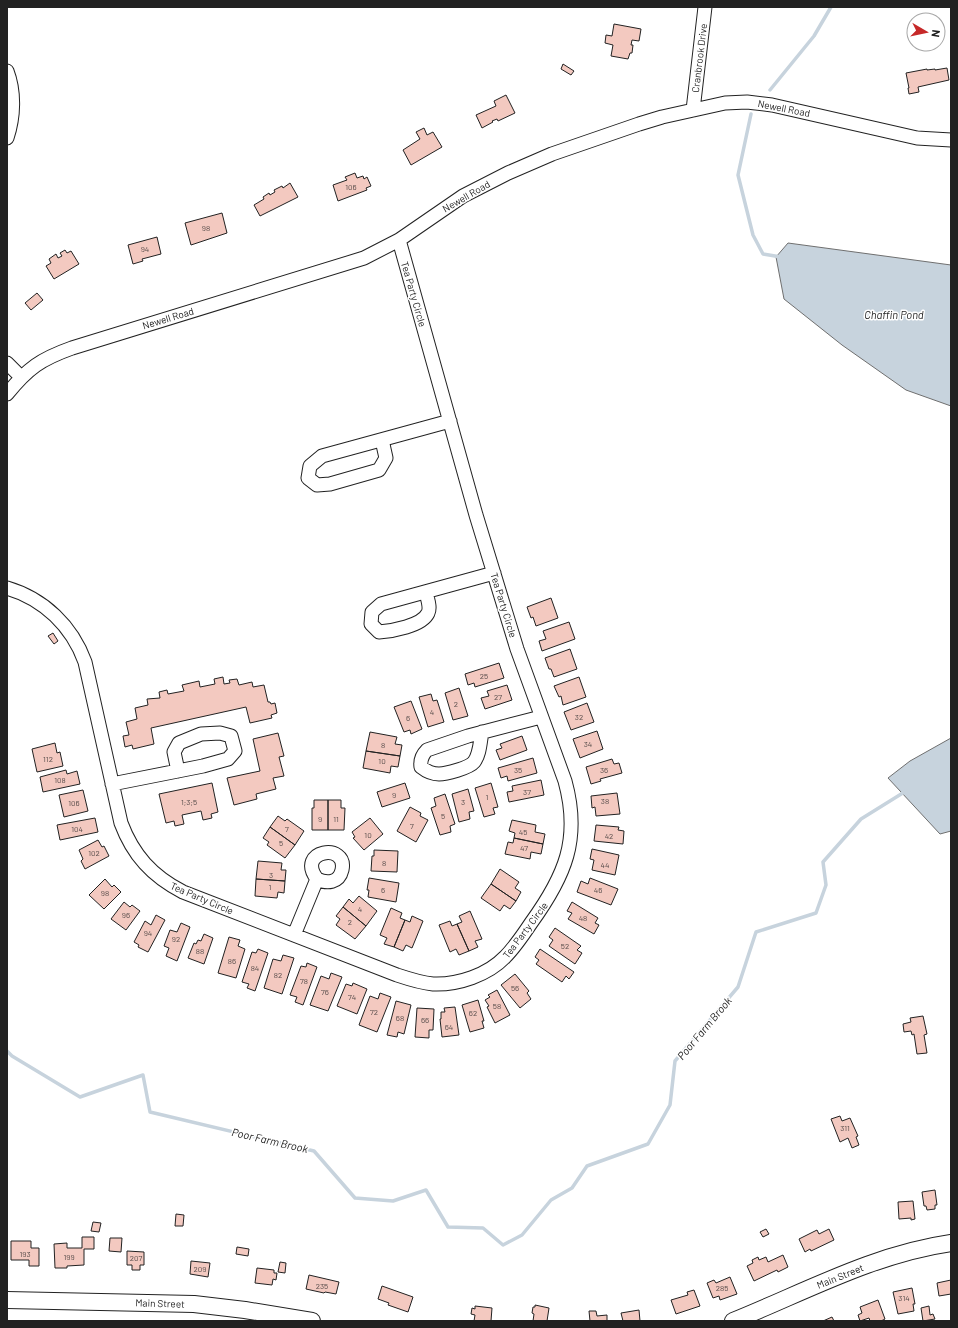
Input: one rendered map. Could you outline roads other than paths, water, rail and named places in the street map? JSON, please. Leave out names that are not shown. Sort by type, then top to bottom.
[{"type":"main road","name":"Main Street","points":[[733,1321],[873,1262],[934,1245],[951,1243]]},
{"type":"main road","name":"Main Street","points":[[7,1300],[194,1304],[245,1310],[312,1321]]},
{"type":"street","name":"Cranbrook Drive","points":[[693,110],[705,7]]},
{"type":"street","points":[[7,71],[13,89],[12,111],[7,138]]},
{"type":"street","name":"Newell Road","points":[[7,394],[33,366],[46,358],[72,348],[364,258],[399,240],[463,196],[508,173],[552,154],[640,124],[725,103],[755,102],[788,108],[918,138],[951,140]]},
{"type":"street","name":"Tea Party Circle","points":[[7,588],[36,600],[57,617],[75,639],[85,662],[124,833],[135,851],[155,875],[183,892],[397,976],[415,981],[433,984],[451,983],[469,978],[488,970],[504,958],[512,950],[539,912],[564,868],[570,839],[571,820],[567,791],[517,649],[399,240]]},
{"type":"street","points":[[7,362],[21,378]]},
{"type":"street","points":[[382,440],[386,458],[379,470],[330,484],[317,485],[308,478],[310,466],[322,456],[450,421]]},
{"type":"street","points":[[426,592],[494,573]]},
{"type":"street","points":[[482,732],[479,753],[473,764],[462,769],[438,774],[427,772],[421,768],[420,762],[423,754],[427,750],[482,732],[541,717]]},
{"type":"street","points":[[112,784],[178,771]]},
{"type":"street","points":[[294,935],[317,879]]},
{"type":"water","name":"Chaffin Pond","points":[[788,243],[951,265],[951,406],[906,390],[842,345],[784,299],[776,257]]},
{"type":"water","points":[[951,738],[951,831],[940,834],[888,778],[910,761]]},
{"type":"waterway","points":[[770,90],[814,36],[831,7]]},
{"type":"waterway","points":[[751,114],[738,175],[753,235],[763,254],[781,257]]},
{"type":"waterway","name":"Poor Farm Brook","points":[[7,1051],[12,1056],[80,1097],[143,1075],[150,1112],[314,1151],[355,1198],[393,1201],[426,1190],[448,1227],[483,1228],[503,1245],[522,1235],[551,1200],[572,1188],[587,1166],[648,1144],[670,1105],[675,1061],[738,987],[756,932],[816,913],[826,885],[823,862],[861,819],[906,791]]}]
